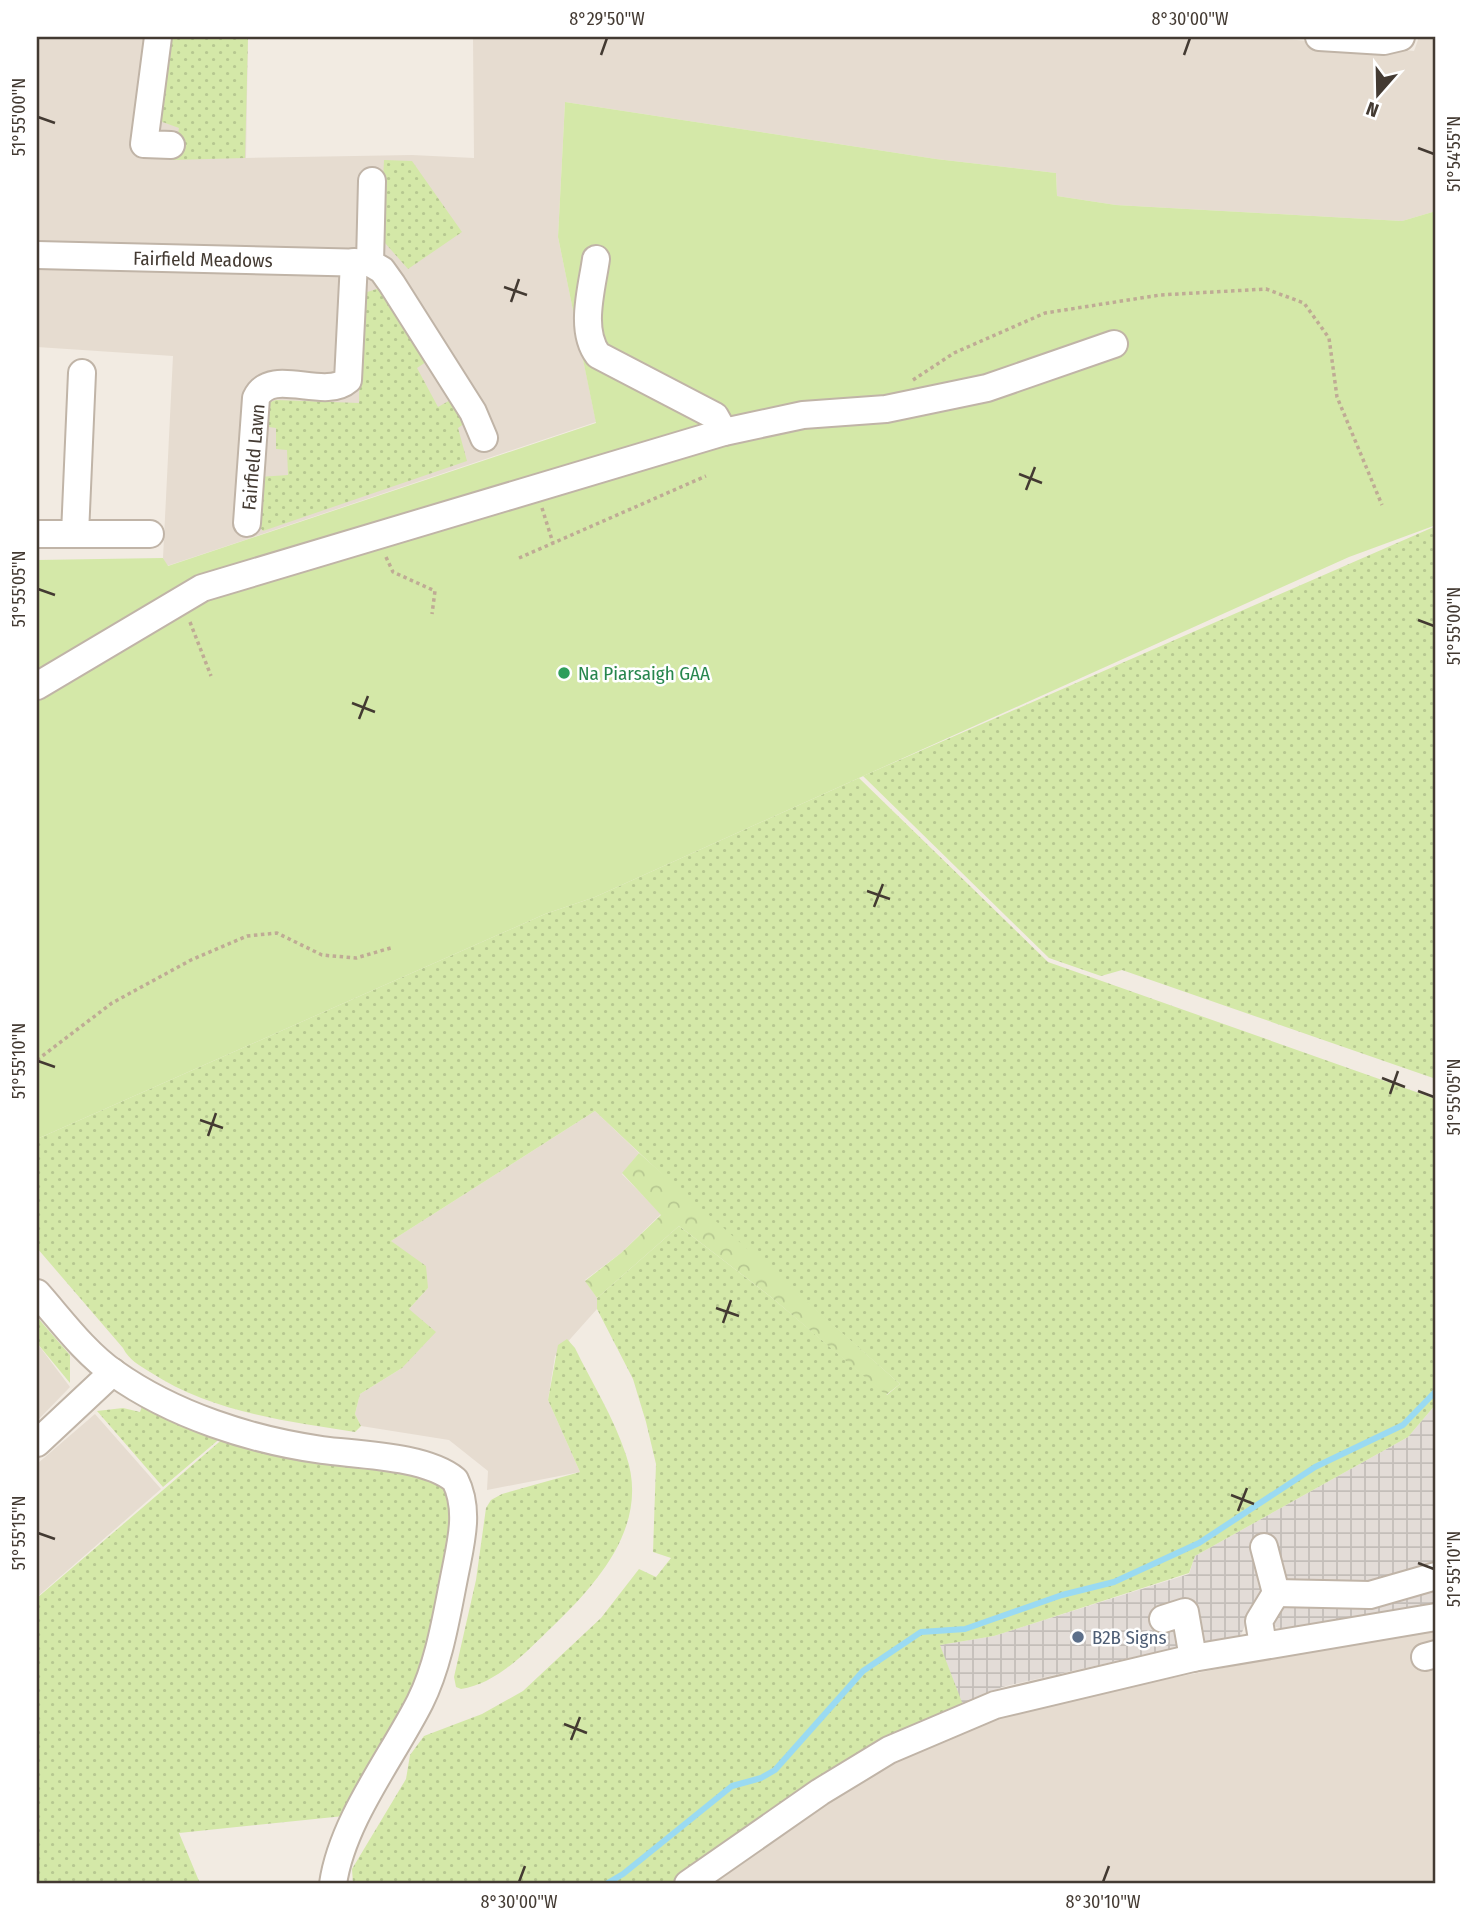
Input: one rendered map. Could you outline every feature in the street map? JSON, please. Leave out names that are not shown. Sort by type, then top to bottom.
[{"type":"street","points":[[159,37],[144,144],[171,145]]},
{"type":"street","points":[[1319,37],[1366,41],[1401,37]]},
{"type":"street","name":"Fairfield Lawn","points":[[247,523],[262,458],[256,398],[259,391],[271,385],[335,387],[348,380],[372,181]]},
{"type":"street","name":"Fairfield Meadows","points":[[37,255],[362,263]]},
{"type":"street","points":[[596,260],[588,331],[592,347],[598,355],[715,416],[724,432]]},
{"type":"street","points":[[362,263],[382,270],[392,284],[473,412],[484,438]]},
{"type":"street","points":[[37,686],[202,587],[724,432],[803,415],[886,409],[987,388],[1114,344]]},
{"type":"street","points":[[75,534],[68,433],[82,373]]},
{"type":"street","points":[[37,534],[150,534]]},
{"type":"street","points":[[37,1293],[87,1349],[113,1372],[149,1395],[200,1417],[304,1447],[430,1465],[456,1479],[465,1509],[445,1621],[428,1677],[421,1698],[351,1826],[336,1862],[333,1884]]},
{"type":"street","points":[[37,1443],[113,1372]]},
{"type":"street","points":[[1264,1547],[1276,1593],[1259,1621],[1264,1645]]},
{"type":"street","points":[[1276,1593],[1370,1595],[1436,1576]]},
{"type":"street","points":[[1163,1619],[1185,1612],[1193,1658]]},
{"type":"street","points":[[688,1884],[820,1792],[889,1749],[995,1705],[1193,1658],[1436,1617]]},
{"type":"path","points":[[910,384],[918,375],[954,353],[1045,313],[1160,295],[1266,289],[1304,303],[1329,338],[1337,397],[1382,505]]},
{"type":"path","points":[[519,558],[706,476]]},
{"type":"path","points":[[536,490],[553,543]]},
{"type":"path","points":[[376,537],[393,572],[435,591],[432,614]]},
{"type":"path","points":[[181,600],[211,676]]},
{"type":"path","points":[[37,1060],[112,1003],[191,960],[247,936],[276,933],[322,955],[356,958],[394,947]]},
{"type":"shaded area","points":[[37,37],[248,37],[246,158],[412,155],[474,158],[473,37],[1265,37],[1414,51],[1419,37],[1436,37],[1436,211],[1402,221],[1116,205],[1057,196],[1056,173],[936,159],[565,102],[558,237],[596,422],[167,566],[163,558],[173,356],[37,347]]},
{"type":"shaded area","points":[[595,1111],[639,1153],[622,1174],[661,1214],[621,1253],[585,1280],[597,1298],[597,1309],[555,1356],[548,1400],[580,1472],[487,1490],[488,1471],[449,1440],[361,1426],[355,1414],[360,1394],[402,1368],[409,1309],[428,1288],[391,1241]]},
{"type":"shaded area","points":[[37,1343],[70,1387],[37,1421]]},
{"type":"shaded area","points":[[1436,1404],[1436,1603],[1425,1608],[1282,1629],[1259,1621],[1246,1623],[1240,1637],[1178,1647],[1002,1687],[959,1707],[940,1645],[994,1636],[1189,1574],[1195,1556],[1408,1437]]},
{"type":"shaded area","points":[[95,1414],[161,1489],[37,1597],[37,1464]]},
{"type":"shaded area","points":[[1436,1625],[1436,1884],[694,1884],[845,1781],[999,1713]]},
{"type":"green space","points":[[163,37],[248,37],[245,158],[173,160],[179,128],[157,120]]},
{"type":"green space","name":"Na Piarsaigh GAA","points":[[565,102],[936,159],[1056,173],[1057,196],[1116,205],[1402,221],[1436,211],[1436,525],[1349,557],[595,897],[545,914],[37,1139],[37,560],[163,558],[168,566],[596,423],[558,237]]},
{"type":"green space","points":[[384,160],[412,161],[462,232],[408,269],[385,243],[385,235],[380,236]]},
{"type":"green space","points":[[380,288],[429,360],[417,368],[438,407],[454,398],[468,421],[458,428],[467,461],[263,531],[258,525],[259,477],[288,475],[287,450],[276,449],[276,428],[261,426],[265,404],[276,400],[359,403],[361,304],[364,293]]},
{"type":"green space","points":[[1436,526],[1436,1079],[1122,970],[1101,976],[1049,958],[863,776]]},
{"type":"green space","points":[[859,778],[1048,962],[1436,1099],[1436,1404],[1408,1437],[1195,1556],[1189,1573],[994,1636],[940,1645],[963,1705],[875,1744],[789,1797],[669,1884],[353,1884],[352,1869],[406,1779],[410,1755],[424,1736],[482,1714],[523,1691],[601,1618],[639,1569],[656,1577],[671,1558],[653,1552],[656,1464],[633,1379],[597,1309],[597,1298],[679,1226],[771,1297],[887,1395],[900,1384],[682,1193],[595,1111],[391,1241],[426,1266],[428,1288],[409,1309],[436,1332],[402,1368],[360,1394],[355,1414],[361,1426],[355,1432],[275,1419],[223,1406],[173,1386],[135,1362],[37,1248],[37,1139],[545,914],[595,897]]},
{"type":"green space","points":[[639,1153],[900,1384],[886,1395],[771,1297],[679,1226],[597,1298],[585,1281],[621,1253],[661,1215],[622,1173]]},
{"type":"green space","points":[[37,1317],[70,1355],[70,1383],[37,1343]]},
{"type":"green space","points":[[567,1339],[575,1348],[602,1401],[626,1455],[632,1480],[631,1505],[626,1528],[602,1571],[570,1610],[499,1674],[487,1681],[461,1689],[456,1687],[454,1677],[476,1580],[486,1508],[491,1500],[502,1494],[580,1472],[548,1400],[558,1345]]},
{"type":"green space","points":[[142,1406],[223,1436],[163,1487],[97,1411],[123,1408],[140,1412]]},
{"type":"green space","points":[[225,1437],[326,1461],[431,1477],[448,1487],[452,1506],[447,1559],[418,1683],[344,1816],[179,1833],[199,1881],[191,1884],[37,1884],[37,1598]]},
{"type":"waterway","points":[[606,1884],[623,1874],[732,1786],[761,1778],[775,1770],[863,1671],[921,1632],[965,1629],[1062,1595],[1114,1582],[1199,1543],[1315,1467],[1403,1425],[1436,1391]]},
{"type":"place","name":"Na Piarsaigh GAA","points":[[564,673]]},
{"type":"place","name":"B2B Signs","points":[[1078,1637]]}]
